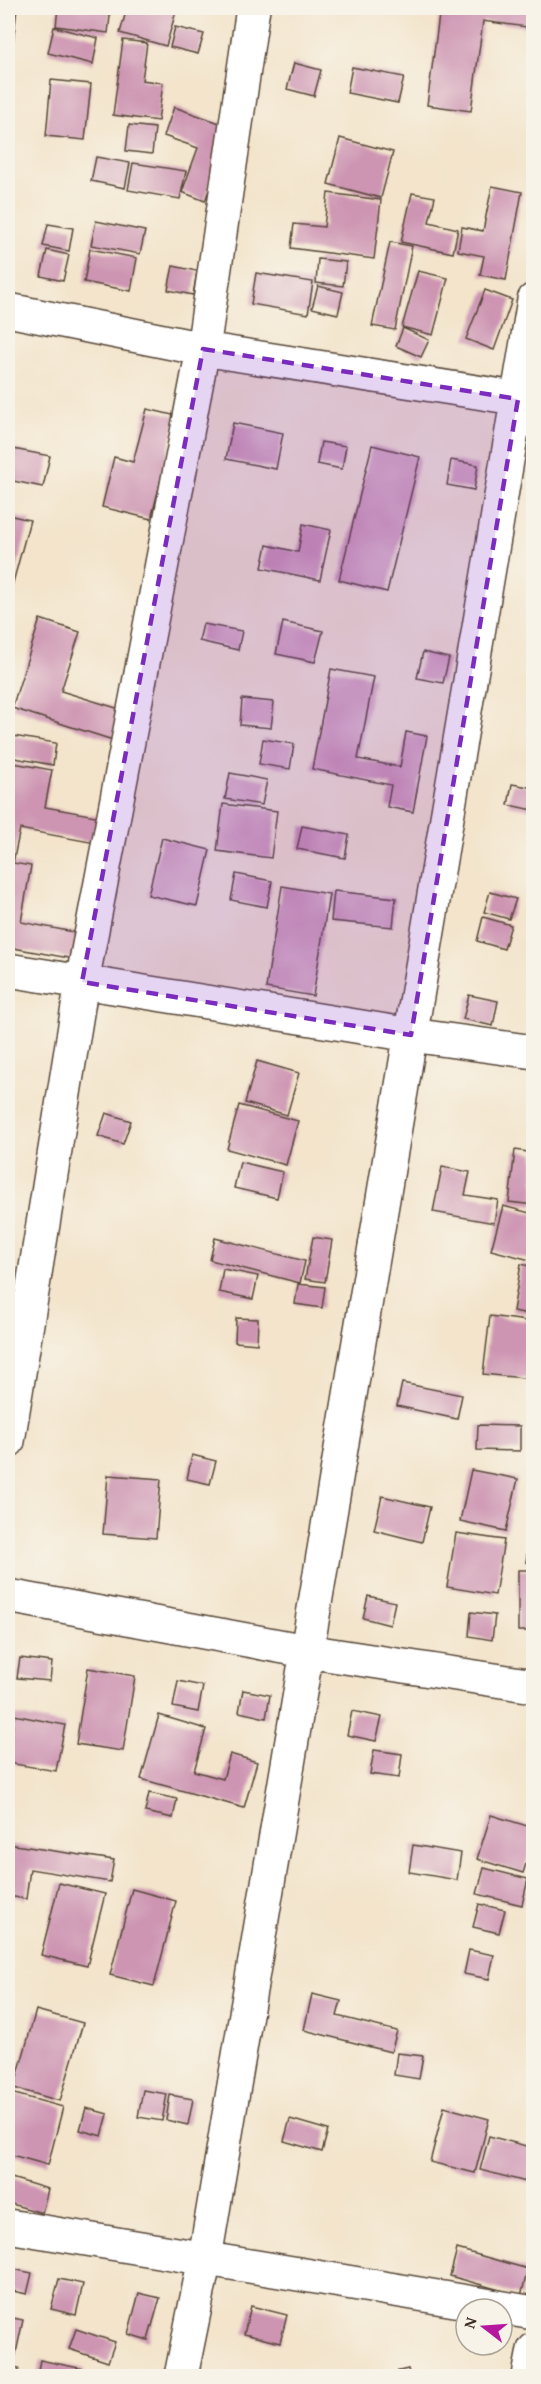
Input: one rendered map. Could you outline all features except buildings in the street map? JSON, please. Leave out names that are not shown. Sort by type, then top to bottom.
[{"type":"street","points":[[8,1442],[82,982],[203,349],[254,8]]},
{"type":"street","points":[[181,2376],[205,2258],[411,1035],[526,400],[534,300]]},
{"type":"street","points":[[8,310],[203,349],[526,400]]},
{"type":"street","points":[[8,970],[411,1035],[534,1052]]},
{"type":"street","points":[[8,1596],[306,1651],[534,1686]]},
{"type":"street","points":[[8,2226],[534,2313]]},
{"type":"street","points":[[529,2376],[534,2350]]},
{"type":"highlighted area","points":[[203,349],[518,399],[411,1035],[82,982]]}]
